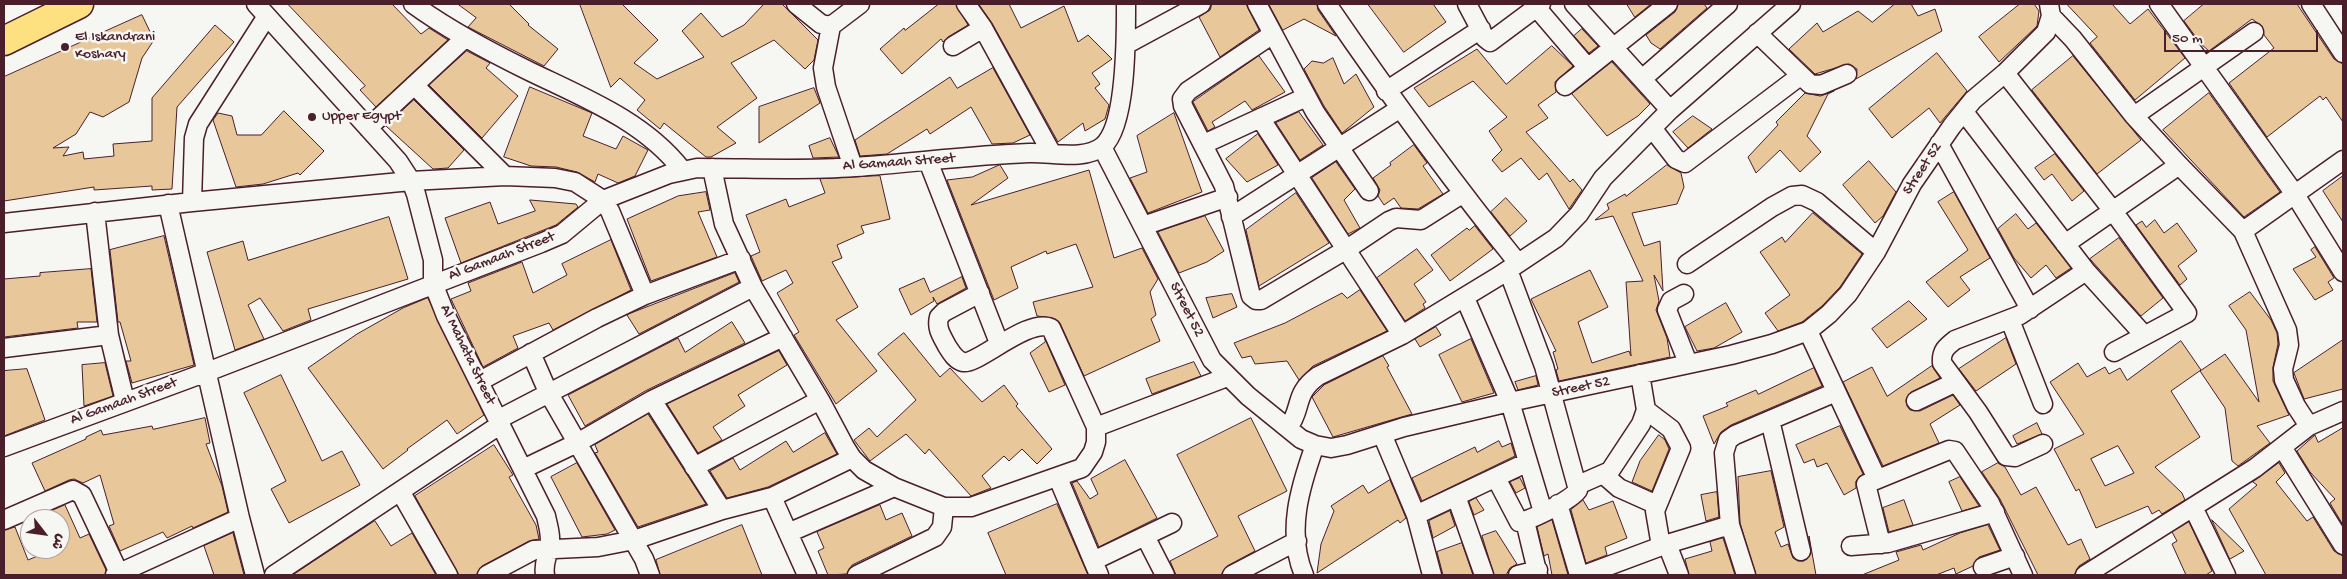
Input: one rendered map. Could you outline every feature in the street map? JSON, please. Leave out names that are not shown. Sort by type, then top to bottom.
[{"type":"main road","points":[[4,41],[79,4]]},
{"type":"street","points":[[413,4],[465,38],[621,118],[652,138],[682,170]]},
{"type":"street","points":[[796,4],[821,24],[831,26]]},
{"type":"street","points":[[853,167],[826,87],[823,68],[831,26],[860,4]]},
{"type":"street","points":[[966,4],[983,28],[1051,152]]},
{"type":"street","points":[[1102,146],[1112,136],[1118,122],[1127,44],[1126,4]]},
{"type":"street","points":[[1127,44],[1201,4]]},
{"type":"street","points":[[1257,4],[1306,97],[1338,148],[1369,191]]},
{"type":"street","points":[[1327,4],[1386,91],[1513,266],[1578,485],[1575,495],[1525,520],[1518,521],[1496,478]]},
{"type":"street","points":[[1467,4],[1485,35]]},
{"type":"street","points":[[1574,4],[1670,110]]},
{"type":"street","points":[[1565,86],[1668,4]]},
{"type":"street","points":[[1642,79],[1728,4]]},
{"type":"street","points":[[1288,428],[1293,422],[1300,396],[1306,385],[1318,376],[1402,334],[1465,298],[1556,238],[1568,227],[1603,178],[1670,110],[1791,4]]},
{"type":"street","points":[[2159,4],[2205,66],[2294,194],[2343,272]]},
{"type":"street","points":[[2311,4],[2343,53]]},
{"type":"street","points":[[1386,91],[1539,6],[1588,68]]},
{"type":"street","points":[[192,202],[193,154],[198,124],[261,10]]},
{"type":"street","name":"Al Mahata Street","points":[[261,10],[398,161],[411,181],[433,260],[433,283],[446,316],[546,516],[550,533],[549,548],[545,559],[545,575]]},
{"type":"street","points":[[2050,10],[2134,116],[2243,231],[2287,330],[2289,345],[2283,375],[2296,406],[2309,426]]},
{"type":"street","name":"Street 52","points":[[1102,146],[1212,360],[1227,377],[1301,439],[1315,445],[1331,448],[1347,446],[1404,427],[1772,344],[1808,330],[1829,314],[1848,294],[1876,252],[1912,184],[1939,144],[1973,100],[2005,73],[2046,32],[2050,10]]},
{"type":"street","points":[[952,46],[983,28]]},
{"type":"street","points":[[2134,116],[2254,32]]},
{"type":"street","points":[[1757,33],[1810,84],[1821,85],[1847,74]]},
{"type":"street","points":[[1273,34],[1184,95],[1183,106],[1204,144],[1228,197],[1231,217],[1251,296],[1256,300],[1261,300],[1347,249],[1389,220],[1396,218],[1421,220],[1462,194]]},
{"type":"street","points":[[368,128],[465,38]]},
{"type":"street","points":[[2005,73],[2112,211],[2187,313],[2114,352]]},
{"type":"street","points":[[1652,128],[1676,158],[1685,163],[1800,76]]},
{"type":"street","points":[[414,85],[505,176]]},
{"type":"street","points":[[1204,144],[1306,97]]},
{"type":"street","points":[[1231,217],[1399,109]]},
{"type":"street","points":[[1964,112],[2086,271],[2144,335]]},
{"type":"street","points":[[1260,118],[1402,334]]},
{"type":"street","points":[[1939,144],[2030,309]]},
{"type":"street","name":"Al Gamaah Street","points":[[4,447],[207,372],[562,234],[603,200],[682,170],[853,167],[1051,152],[1090,153],[1102,146]]},
{"type":"street","points":[[2243,231],[2343,160]]},
{"type":"street","points":[[928,161],[999,343]]},
{"type":"street","points":[[2065,244],[2179,164]]},
{"type":"street","points":[[712,168],[724,224],[753,287],[852,458],[864,470],[894,487],[944,507],[971,507],[1082,468],[1089,459],[1096,442],[1096,427],[1051,328],[1041,325],[999,343],[965,363],[954,356],[938,329],[938,317],[980,293]]},
{"type":"street","points":[[4,223],[168,204],[411,181],[505,176],[555,178],[575,182],[603,200],[610,210],[644,295]]},
{"type":"street","points":[[1687,264],[1772,207],[1792,196],[1802,195],[1818,202],[1876,252]]},
{"type":"street","points":[[1144,226],[1228,197]]},
{"type":"street","points":[[168,204],[240,518],[255,575]]},
{"type":"street","points":[[95,212],[109,335],[124,402]]},
{"type":"street","points":[[480,381],[644,295],[741,258]]},
{"type":"street","points":[[2043,444],[2015,457],[2006,456],[1942,363],[1942,354],[1946,346],[1955,340],[2010,320],[2030,309],[2086,271]]},
{"type":"street","points":[[274,575],[400,491],[500,421],[548,392],[753,287]]},
{"type":"street","points":[[1684,294],[1671,301],[1667,310],[1688,363]]},
{"type":"street","points":[[1465,298],[1510,402],[1528,462],[1551,508],[1579,575]]},
{"type":"street","points":[[2010,320],[2043,404]]},
{"type":"street","points":[[1808,330],[1877,479]]},
{"type":"street","points":[[4,348],[109,335]]},
{"type":"street","points":[[523,468],[577,443],[652,400],[783,337]]},
{"type":"street","points":[[532,353],[548,392],[634,540],[650,575]]},
{"type":"street","points":[[1578,485],[1604,475],[1616,465],[1641,424],[1646,410],[1640,374]]},
{"type":"street","points":[[1096,427],[1227,377]]},
{"type":"street","points":[[1916,401],[1956,382]]},
{"type":"street","points":[[1746,575],[1730,525],[1725,446],[1735,435],[1836,392]]},
{"type":"street","points":[[652,400],[722,510]]},
{"type":"street","points":[[694,467],[820,400]]},
{"type":"street","points":[[1646,410],[1671,429],[1681,448],[1657,505],[1655,516],[1664,545],[1679,575]]},
{"type":"street","points":[[2085,575],[2255,468],[2309,426],[2343,411]]},
{"type":"street","points":[[1770,420],[1801,550]]},
{"type":"street","points":[[1382,434],[1416,515],[1432,575]]},
{"type":"street","points":[[1304,575],[1297,541],[1296,509],[1302,480],[1315,445]]},
{"type":"street","points":[[2282,447],[2343,545]]},
{"type":"street","points":[[1881,544],[1866,487],[1868,483],[1949,450],[1955,451],[1995,512],[2023,575]]},
{"type":"street","points":[[487,575],[534,550],[598,547],[634,540],[722,510],[772,497],[852,458]]},
{"type":"street","points":[[1416,515],[1528,462]]},
{"type":"street","points":[[1604,475],[1619,488],[1657,505]]},
{"type":"street","points":[[1058,478],[1096,568],[1172,522]]},
{"type":"street","points":[[788,533],[894,487]]},
{"type":"street","points":[[4,520],[73,490],[78,492],[82,495],[117,574],[240,518]]},
{"type":"street","points":[[400,491],[448,575]]},
{"type":"street","points":[[1456,496],[1484,575]]},
{"type":"street","points":[[772,497],[807,575]]},
{"type":"street","points":[[857,575],[935,537],[942,527],[944,507]]},
{"type":"street","points":[[2193,507],[2226,575]]},
{"type":"street","points":[[1851,546],[1881,544],[1995,512]]},
{"type":"street","points":[[1518,575],[1538,573],[1525,520]]},
{"type":"street","points":[[1584,575],[1664,545],[1730,525]]},
{"type":"street","points":[[1146,536],[1165,575]]},
{"type":"street","points":[[1232,575],[1297,541]]},
{"type":"street","points":[[1983,567],[2015,556]]},
{"type":"building","points":[[288,4],[392,4],[421,34],[429,28],[448,40],[376,107],[360,90],[365,86]]},
{"type":"building","points":[[458,4],[509,4],[528,25],[558,49],[544,66],[468,27],[476,18]]},
{"type":"building","points":[[580,4],[622,4],[658,40],[634,63],[657,79],[704,57],[682,31],[701,13],[722,37],[744,25],[764,4],[782,4],[818,40],[814,60],[805,69],[774,40],[731,63],[757,98],[717,127],[736,143],[711,157],[706,157],[664,123],[660,129],[637,110],[645,100],[620,78],[611,87]]},
{"type":"building","points":[[939,4],[956,4],[968,25],[943,42],[941,39],[902,74],[880,49],[904,28],[905,30]]},
{"type":"building","points":[[979,4],[1009,4],[1021,28],[1064,6],[1078,42],[1088,35],[1112,59],[1092,73],[1100,84],[1095,88],[1109,105],[1105,119],[1085,131],[1083,123],[1058,142],[992,23]]},
{"type":"building","points":[[1212,4],[1246,4],[1259,30],[1220,57],[1199,17],[1210,10]]},
{"type":"building","points":[[1269,4],[1317,4],[1318,10],[1336,36],[1304,19],[1283,30]]},
{"type":"building","points":[[1368,4],[1433,4],[1446,22],[1404,52]]},
{"type":"building","points":[[1627,4],[1651,4],[1635,17]]},
{"type":"building","points":[[1678,4],[1704,4],[1707,8],[1660,49],[1651,43],[1646,35],[1675,12]]},
{"type":"building","points":[[1895,4],[1911,4],[1918,16],[1935,9],[1942,31],[1856,79],[1857,69],[1849,64],[1815,74],[1789,49],[1817,23],[1823,32],[1858,11],[1872,22]]},
{"type":"building","points":[[2020,4],[2034,4],[2039,11],[2037,26],[1999,62],[1979,37]]},
{"type":"building","points":[[2067,4],[2112,4],[2130,24],[2148,9],[2185,58],[2135,100],[2090,43],[2097,37]]},
{"type":"building","points":[[2204,4],[2297,4],[2334,59],[2343,64],[2343,122],[2326,97],[2323,100],[2320,96],[2267,137],[2229,83],[2274,48],[2264,35],[2262,26],[2252,19],[2209,51],[2201,44],[2184,21]]},
{"type":"building","points":[[142,15],[154,40],[142,58],[129,102],[103,117],[90,112],[76,134],[53,148],[69,147],[63,156],[83,152],[84,159],[114,156],[113,144],[152,141],[152,98],[215,25],[234,42],[177,107],[172,189],[152,190],[152,186],[94,190],[94,187],[4,201],[4,77]]},
{"type":"building","points":[[1582,29],[1598,46],[1589,53],[1574,36]]},
{"type":"building","points":[[1552,46],[1573,66],[1555,82],[1556,92],[1538,105],[1548,118],[1526,132],[1570,182],[1573,179],[1582,190],[1569,209],[1547,173],[1539,180],[1521,158],[1502,172],[1492,160],[1502,150],[1489,131],[1507,117],[1473,81],[1429,107],[1414,88],[1477,49],[1506,84]]},
{"type":"building","points":[[467,51],[490,63],[486,68],[518,96],[482,138],[429,85]]},
{"type":"building","points":[[1937,53],[1967,91],[1940,123],[1929,108],[1892,138],[1869,109]]},
{"type":"building","points":[[1259,56],[1285,92],[1252,110],[1245,101],[1212,122],[1215,127],[1208,131],[1193,102]]},
{"type":"building","points":[[2073,56],[2141,140],[2097,174],[2032,90]]},
{"type":"building","points":[[1333,58],[1344,84],[1356,74],[1374,107],[1342,133],[1324,106],[1304,69],[1312,61],[1323,63]]},
{"type":"building","points":[[1612,62],[1650,104],[1638,116],[1607,136],[1572,94]]},
{"type":"building","points":[[993,68],[1030,135],[1013,143],[992,144],[971,107],[930,134],[927,129],[887,154],[860,156],[855,140],[950,77],[957,88]]},
{"type":"building","points":[[530,87],[592,113],[583,136],[616,149],[623,136],[648,150],[635,176],[618,183],[598,174],[595,182],[577,172],[556,167],[531,166],[504,157]]},
{"type":"building","points":[[814,88],[820,103],[759,143],[759,107]]},
{"type":"building","points":[[1834,91],[1828,94],[1807,136],[1821,152],[1800,172],[1780,150],[1756,173],[1748,157],[1778,125],[1776,122],[1805,93],[1820,96]]},
{"type":"building","points":[[2209,93],[2280,192],[2244,217],[2163,130]]},
{"type":"building","points":[[414,100],[464,150],[448,168],[433,169],[386,126]]},
{"type":"building","points":[[284,111],[324,151],[300,175],[298,173],[263,184],[236,187],[213,120],[218,113],[232,116],[237,135],[261,135]]},
{"type":"building","points":[[1299,112],[1323,145],[1300,160],[1276,123]]},
{"type":"building","points":[[1174,113],[1202,192],[1148,213],[1130,178],[1147,172],[1137,136]]},
{"type":"building","points":[[1693,116],[1712,129],[1688,148],[1673,132]]},
{"type":"building","points":[[1258,134],[1278,165],[1247,182],[1226,159]]},
{"type":"building","points":[[830,138],[839,157],[813,158],[809,146]]},
{"type":"building","points":[[1414,145],[1427,163],[1423,166],[1443,194],[1418,209],[1401,208],[1394,198],[1384,205],[1378,196],[1380,190],[1373,178]]},
{"type":"building","points":[[2055,154],[2084,191],[2072,201],[2052,174],[2044,180],[2035,168]]},
{"type":"building","points":[[1869,161],[1896,192],[1883,216],[1875,223],[1843,185]]},
{"type":"building","points":[[1336,162],[1355,189],[1344,200],[1360,228],[1348,234],[1312,178]]},
{"type":"building","points":[[1000,165],[1008,178],[971,205],[1089,170],[1114,258],[1142,248],[1158,279],[1150,292],[1156,315],[1151,319],[1160,341],[1084,376],[1060,323],[1053,318],[1037,316],[1033,302],[1093,287],[1076,244],[1047,254],[1046,251],[1011,267],[1018,288],[994,300],[947,180],[972,177]]},
{"type":"building","points":[[1667,165],[1681,173],[1684,187],[1677,204],[1632,213],[1644,246],[1660,241],[1663,291],[1654,275],[1659,301],[1656,310],[1667,338],[1670,357],[1559,381],[1553,352],[1556,351],[1531,299],[1590,270],[1608,307],[1578,322],[1592,363],[1629,351],[1631,356],[1626,282],[1643,281],[1613,216],[1595,220],[1609,209],[1607,204],[1625,194],[1626,196]]},
{"type":"building","points":[[880,176],[890,219],[861,226],[864,233],[837,245],[842,258],[832,262],[858,307],[836,320],[877,371],[836,404],[794,335],[799,332],[777,293],[793,283],[786,270],[762,281],[751,256],[760,252],[746,215],[786,199],[789,207],[825,193],[820,179]]},
{"type":"building","points":[[2343,176],[2343,222],[2323,191]]},
{"type":"building","points":[[706,192],[710,210],[698,212],[717,257],[651,281],[627,219],[678,196]]},
{"type":"building","points":[[1954,192],[1990,258],[1960,277],[1970,290],[1948,307],[1926,282],[1968,250],[1938,202]]},
{"type":"building","points":[[1296,193],[1329,243],[1259,286],[1246,230]]},
{"type":"building","points":[[1506,198],[1527,221],[1510,236],[1491,212]]},
{"type":"building","points":[[530,200],[576,204],[578,207],[556,225],[461,263],[445,218],[490,202],[498,224],[535,211]]},
{"type":"building","points":[[1813,213],[1862,254],[1840,287],[1822,306],[1802,322],[1778,331],[1765,313],[1790,295],[1760,252],[1782,237],[1785,242]]},
{"type":"building","points":[[2016,214],[2028,229],[2036,223],[2071,268],[2056,278],[2046,265],[2031,278],[2014,258],[1998,229]]},
{"type":"building","points":[[1205,216],[1224,251],[1207,262],[1179,273],[1158,232]]},
{"type":"building","points":[[389,217],[408,279],[308,309],[311,320],[283,331],[260,298],[248,305],[264,339],[235,350],[207,252],[243,241],[248,260]]},
{"type":"building","points":[[2155,220],[2164,233],[2177,223],[2197,251],[2178,266],[2187,279],[2180,285],[2136,225],[2142,221],[2146,227]]},
{"type":"building","points":[[1475,226],[1493,249],[1450,281],[1431,255],[1467,228],[1469,230]]},
{"type":"building","points":[[164,236],[194,365],[132,383],[126,361],[131,361],[120,322],[118,322],[110,250]]},
{"type":"building","points":[[2119,238],[2163,298],[2141,316],[2090,259]]},
{"type":"building","points":[[611,240],[631,290],[553,330],[549,323],[513,336],[518,348],[483,367],[451,299],[471,291],[468,283],[522,262],[533,293],[567,275],[562,264]]},
{"type":"building","points":[[2315,247],[2334,278],[2328,282],[2333,290],[2315,300],[2293,269],[2316,257],[2311,250]]},
{"type":"building","points":[[1417,249],[1433,270],[1414,284],[1426,302],[1423,304],[1425,308],[1405,321],[1377,278]]},
{"type":"building","points":[[91,269],[97,322],[77,322],[78,328],[4,337],[4,279],[40,276],[40,273]]},
{"type":"building","points":[[735,273],[739,282],[639,334],[627,315]]},
{"type":"building","points":[[962,277],[966,288],[937,304],[933,297],[934,301],[911,315],[899,289],[924,278],[930,292]]},
{"type":"building","points":[[1360,290],[1387,331],[1313,366],[1299,380],[1287,361],[1255,364],[1251,356],[1242,358],[1234,343],[1285,323],[1342,293],[1347,298]]},
{"type":"building","points":[[2250,292],[2271,320],[2277,333],[2278,344],[2273,367],[2273,381],[2289,415],[2257,426],[2270,443],[2238,466],[2232,461],[2225,408],[2200,371],[2225,354],[2259,402],[2246,330],[2229,306]]},
{"type":"building","points":[[1232,294],[1237,307],[1213,318],[1206,298]]},
{"type":"building","points":[[428,298],[484,415],[457,434],[447,420],[383,469],[308,368],[357,334],[403,308]]},
{"type":"building","points":[[1909,301],[1927,319],[1887,348],[1872,329]]},
{"type":"building","points":[[1726,303],[1742,332],[1714,348],[1697,351],[1685,327]]},
{"type":"building","points":[[732,322],[745,343],[647,390],[585,426],[568,395],[678,338],[685,352]]},
{"type":"building","points":[[1436,327],[1441,335],[1420,347],[1415,339]]},
{"type":"building","points":[[904,333],[940,377],[950,368],[982,402],[1004,385],[1018,404],[1016,406],[1052,449],[1037,464],[1022,449],[1009,461],[1004,456],[982,476],[991,488],[971,496],[929,449],[925,454],[906,434],[870,461],[854,440],[869,428],[877,437],[916,400],[878,354]]},
{"type":"building","points":[[2006,338],[2016,364],[1976,391],[1959,369]]},
{"type":"building","points":[[1045,339],[1065,385],[1049,392],[1030,353],[1045,342]]},
{"type":"building","points":[[1471,339],[1494,393],[1462,402],[1439,355]]},
{"type":"building","points":[[2343,340],[2343,389],[2304,399],[2294,373]]},
{"type":"building","points":[[2181,341],[2201,370],[2171,391],[2200,437],[2155,467],[2182,493],[2185,500],[2162,514],[2159,510],[2152,514],[2148,506],[2096,528],[2079,489],[2076,491],[2054,449],[2084,434],[2050,382],[2078,363],[2087,377],[2105,367],[2109,374],[2120,368],[2127,380]],"holes":[[[2118,446],[2134,473],[2105,486],[2091,459]]]},
{"type":"building","points":[[779,351],[787,365],[738,395],[745,406],[713,427],[722,440],[698,453],[667,404]]},
{"type":"building","points":[[1383,356],[1412,414],[1333,437],[1312,397],[1324,385]]},
{"type":"building","points":[[1194,362],[1201,376],[1152,394],[1146,379]]},
{"type":"building","points":[[105,363],[113,396],[84,406],[82,365]]},
{"type":"building","points":[[1932,366],[1940,378],[1911,392],[1906,400],[1907,406],[1910,410],[1920,411],[1953,395],[1960,405],[1930,424],[1939,443],[1883,466],[1843,382],[1872,367],[1887,396]]},
{"type":"building","points":[[1814,368],[1822,386],[1731,425],[1721,432],[1714,444],[1703,416],[1728,406],[1726,403],[1756,390],[1758,394]]},
{"type":"building","points":[[27,369],[45,420],[4,436],[4,371]]},
{"type":"building","points":[[281,375],[322,461],[342,451],[360,485],[289,523],[271,489],[286,481],[244,393]]},
{"type":"building","points":[[1536,376],[1538,385],[1518,390],[1515,382]]},
{"type":"building","points":[[648,414],[706,504],[638,527],[595,453],[598,452],[595,445]]},
{"type":"building","points":[[205,418],[210,443],[206,444],[222,486],[228,512],[167,538],[163,532],[120,551],[109,526],[114,524],[100,475],[83,483],[74,479],[69,480],[45,491],[32,463],[86,439],[86,437],[101,430],[103,435],[152,426],[153,429]]},
{"type":"building","points":[[1251,418],[1287,491],[1238,516],[1255,551],[1227,566],[1221,575],[1176,575],[1170,561],[1218,536],[1177,455]]},
{"type":"building","points":[[2037,423],[2042,434],[2017,444],[2013,436]]},
{"type":"building","points":[[1840,426],[1863,474],[1856,481],[1856,488],[1844,495],[1827,463],[1817,467],[1814,459],[1804,463],[1796,445]]},
{"type":"building","points":[[2343,428],[2343,525],[2330,503],[2335,499],[2310,472],[2297,451],[2315,435],[2318,442]]},
{"type":"building","points":[[825,433],[837,454],[768,487],[727,498],[710,471],[733,458],[740,470],[786,441],[793,452]]},
{"type":"building","points":[[1659,435],[1665,440],[1669,449],[1652,491],[1632,482],[1640,461]]},
{"type":"building","points":[[1499,441],[1502,447],[1511,443],[1515,456],[1422,501],[1412,478],[1475,447],[1477,452]]},
{"type":"building","points":[[494,445],[513,475],[509,477],[536,525],[539,539],[529,541],[482,566],[476,575],[459,575],[415,496]]},
{"type":"building","points":[[1125,460],[1157,518],[1099,547],[1072,483],[1077,481],[1090,499],[1098,494],[1091,479]]},
{"type":"building","points":[[577,463],[615,530],[607,534],[582,537],[551,477]]},
{"type":"building","points":[[1998,463],[2005,467],[2021,495],[2036,487],[2068,545],[2081,539],[2090,559],[2079,566],[2074,575],[2038,575],[2000,499],[1982,472]]},
{"type":"building","points":[[2279,463],[2285,473],[2276,482],[2307,521],[2313,517],[2334,551],[2343,556],[2343,575],[2266,575],[2229,509],[2257,485],[2253,482]]},
{"type":"building","points":[[1771,471],[1784,527],[1775,532],[1781,547],[1788,544],[1793,558],[1798,561],[1804,561],[1811,554],[1809,536],[1816,575],[1756,575],[1740,523],[1738,477]]},
{"type":"building","points":[[1960,477],[1979,506],[1962,511],[1949,482]]},
{"type":"building","points":[[1520,478],[1525,488],[1516,493],[1510,482]]},
{"type":"building","points":[[1390,480],[1406,518],[1400,523],[1398,520],[1317,573],[1321,544],[1334,511],[1331,506],[1363,485],[1368,493]]},
{"type":"building","points":[[1717,492],[1719,517],[1706,521],[1701,495]]},
{"type":"building","points":[[1476,498],[1484,510],[1474,515],[1469,502]]},
{"type":"building","points":[[1583,500],[1589,510],[1613,501],[1627,538],[1605,547],[1607,555],[1586,563],[1571,510]]},
{"type":"building","points":[[1904,500],[1913,525],[1889,532],[1883,508]]},
{"type":"building","points":[[1057,504],[1088,575],[1006,575],[988,533]]},
{"type":"building","points":[[65,505],[67,509],[56,509]]},
{"type":"building","points":[[880,505],[886,520],[902,513],[912,536],[852,565],[847,574],[828,575],[818,551],[824,548],[817,532]]},
{"type":"building","points":[[1450,511],[1455,526],[1433,538],[1429,521]]},
{"type":"building","points":[[70,516],[80,538],[89,534],[106,570],[105,575],[4,575],[4,530],[15,527],[20,540],[20,559],[70,559]]},
{"type":"building","points":[[1552,520],[1568,575],[1552,575],[1548,554],[1544,556],[1537,527]]},
{"type":"building","points":[[2212,520],[2244,551],[2230,559]]},
{"type":"building","points":[[375,521],[391,546],[412,533],[436,575],[293,575]]},
{"type":"building","points":[[2189,522],[2212,571],[2206,575],[2186,575],[2172,544],[2177,541],[2172,532]]},
{"type":"building","points":[[742,525],[762,575],[660,575],[656,560]]},
{"type":"building","points":[[1988,525],[2000,550],[1979,557],[1973,566],[1956,574],[1954,568],[1936,575],[1862,575],[1899,560],[1896,552],[1921,545],[1923,550],[1960,533]]},
{"type":"building","points":[[1496,531],[1517,564],[1510,568],[1506,575],[1494,575],[1482,536]]},
{"type":"building","points":[[233,533],[244,575],[214,575],[204,546]]},
{"type":"building","points":[[1723,538],[1735,575],[1689,575],[1685,559],[1712,551],[1710,542]]},
{"type":"building","points":[[1462,543],[1473,575],[1443,575],[1437,552]]},
{"type":"place","name":"El Iskandrani Koshary","points":[[65,47]]},
{"type":"place","name":"Upper Egypt","points":[[312,117]]}]
